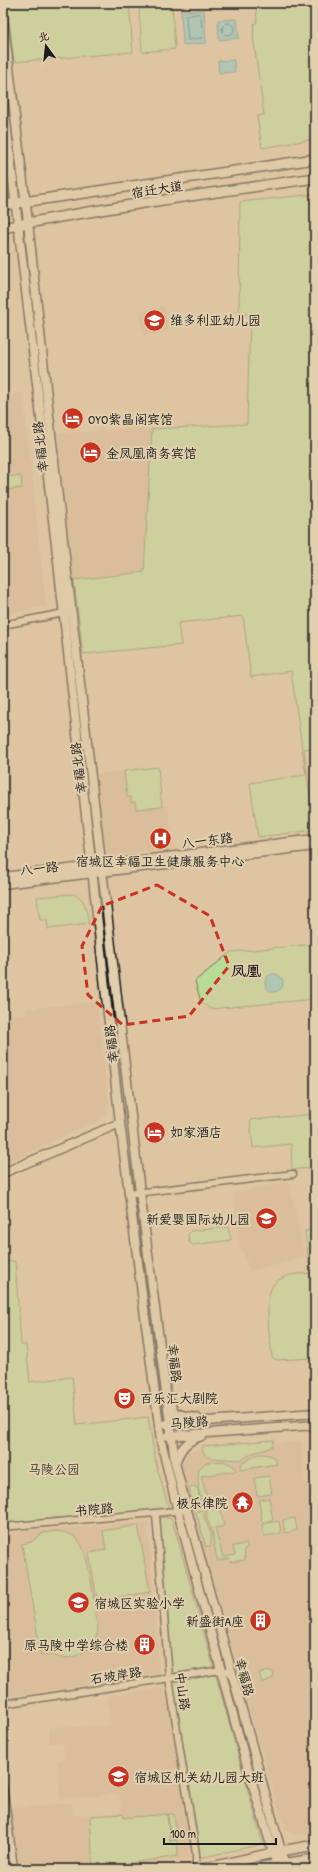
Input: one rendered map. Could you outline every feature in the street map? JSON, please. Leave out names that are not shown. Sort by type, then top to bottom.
[{"type":"main road","name":"幸福北路","points":[[3,19],[21,202]]},
{"type":"main road","name":"幸福北路","points":[[3,97],[24,224],[102,869]]},
{"type":"main road","name":"宿迁大道","points":[[3,205],[315,159]]},
{"type":"main road","name":"宿迁大道","points":[[3,228],[315,178]]},
{"type":"main road","name":"幸福北路","points":[[24,224],[64,613],[93,870]]},
{"type":"main road","name":"八一东路","points":[[102,869],[315,839]]},
{"type":"main road","name":"八一东路","points":[[102,869],[315,846]]},
{"type":"main road","name":"八一路","points":[[3,877],[102,869]]},
{"type":"main road","name":"幸福路","points":[[102,869],[140,1192],[176,1462],[187,1510],[232,1672],[281,1867]]},
{"type":"main road","name":"八一路","points":[[3,884],[93,870]]},
{"type":"main road","name":"幸福路","points":[[93,870],[128,1194],[159,1425]]},
{"type":"main road","points":[[3,1173],[120,1122]]},
{"type":"main road","points":[[166,1391],[174,1412],[185,1416],[214,1420]]},
{"type":"main road","name":"马陵路","points":[[315,1414],[159,1425],[161,1437],[315,1425]]},
{"type":"main road","points":[[176,1462],[182,1447],[189,1441],[215,1432]]},
{"type":"main road","name":"幸福路","points":[[161,1437],[178,1512],[221,1670],[277,1852]]},
{"type":"main road","points":[[202,1869],[315,1845]]},
{"type":"main road","points":[[248,1869],[281,1867],[315,1859]]},
{"type":"street","points":[[3,625],[64,613]]},
{"type":"street","points":[[128,1194],[293,1174]]},
{"type":"street","name":"书院路","points":[[3,1528],[156,1515],[187,1510]]},
{"type":"street","name":"中山路","points":[[156,1515],[169,1678],[196,1854],[196,1869]]},
{"type":"street","name":"石坡岸路","points":[[3,1704],[221,1670],[232,1672]]},
{"type":"street","points":[[3,1785],[14,1867]]},
{"type":"highlighted area","points":[[157,885],[210,916],[229,966],[189,1016],[123,1025],[88,995],[82,946],[102,906]]},
{"type":"shaded area","name":"维多利亚幼儿园","points":[[165,306],[168,329],[161,333],[144,335],[139,311]]},
{"type":"shaded area","points":[[23,392],[46,606],[3,614],[3,395]]},
{"type":"shaded area","points":[[152,429],[144,572],[74,580],[57,433]]},
{"type":"shaded area","points":[[124,771],[127,797],[131,796],[135,802],[136,809],[168,806],[173,848],[109,856],[105,853],[97,774]]},
{"type":"shaded area","points":[[97,1001],[109,1107],[105,1114],[101,1120],[3,1164],[3,1016],[27,1013],[26,1009]]},
{"type":"shaded area","name":"新爱婴国际幼儿园","points":[[289,1182],[305,1258],[250,1271],[240,1246],[233,1193]]},
{"type":"shaded area","points":[[301,1441],[304,1481],[307,1481],[315,1528],[315,1833],[297,1835],[290,1833],[284,1828],[183,1485],[179,1460],[185,1453],[199,1449]]},
{"type":"shaded area","name":"宿城区实验小学","points":[[148,1522],[159,1674],[3,1698],[3,1533]]},
{"type":"shaded area","name":"宿城区机关幼儿园大班","points":[[165,1687],[191,1858],[112,1869],[3,1869],[3,1808],[72,1803],[73,1815],[122,1813],[119,1794],[60,1799],[57,1761],[64,1760],[63,1743],[49,1743],[49,1727],[110,1725],[107,1696]]},
{"type":"green space","points":[[7,3],[129,3],[133,52],[14,62]]},
{"type":"green space","points":[[256,3],[315,3],[315,139],[262,148],[257,116],[264,115],[253,36],[254,24],[257,22]]},
{"type":"green space","points":[[172,6],[175,49],[142,52],[139,9]]},
{"type":"green space","points":[[315,194],[315,748],[304,749],[314,830],[258,837],[250,783],[306,775],[291,671],[251,677],[243,616],[178,623],[181,645],[83,654],[74,580],[144,572],[152,429],[247,424],[250,314],[239,314],[240,202]]},
{"type":"green space","points":[[21,476],[22,488],[5,490],[3,488],[3,477]]},
{"type":"green space","points":[[158,767],[162,807],[136,809],[135,802],[131,803],[131,797],[127,797],[124,771]]},
{"type":"green space","points":[[73,894],[78,896],[83,902],[89,924],[48,929],[47,920],[40,920],[37,897]]},
{"type":"green space","points":[[315,944],[315,999],[210,1009],[201,1002],[195,981],[231,952]]},
{"type":"green space","points":[[315,1114],[315,1167],[292,1170],[291,1144],[253,1148],[250,1120]]},
{"type":"green space","points":[[228,1227],[231,1240],[193,1245],[189,1242],[188,1234],[191,1231]]},
{"type":"green space","points":[[315,1230],[315,1263],[309,1264],[305,1231]]},
{"type":"green space","name":"马陵公园","points":[[15,1261],[21,1345],[26,1345],[30,1382],[72,1377],[77,1425],[148,1417],[156,1463],[168,1506],[165,1510],[3,1525],[3,1262]]},
{"type":"green space","points":[[315,1273],[315,1358],[276,1360],[272,1357],[268,1319],[271,1290],[274,1284],[282,1278],[293,1275]]},
{"type":"green space","points":[[274,1440],[272,1446],[253,1453],[241,1460],[206,1457],[202,1446]]},
{"type":"green space","points":[[258,1454],[272,1456],[277,1464],[240,1470],[241,1464]]},
{"type":"green space","points":[[223,1461],[234,1466],[236,1471],[201,1476],[209,1505],[205,1505],[199,1494],[199,1469],[205,1463]]},
{"type":"green space","points":[[269,1476],[272,1494],[257,1496],[254,1478]]},
{"type":"green space","points":[[194,1486],[198,1489],[200,1506],[194,1508],[189,1489]]},
{"type":"green space","points":[[269,1498],[273,1520],[262,1522],[259,1500]]},
{"type":"green space","points":[[220,1506],[224,1526],[215,1528],[223,1557],[235,1555],[233,1546],[247,1544],[247,1548],[244,1549],[245,1560],[230,1562],[229,1558],[218,1561],[213,1535],[207,1520],[207,1510]]},
{"type":"green space","points":[[204,1509],[204,1517],[211,1534],[211,1545],[206,1547],[196,1512]]},
{"type":"green space","points":[[163,1517],[172,1519],[263,1844],[199,1858],[170,1673],[159,1521]]},
{"type":"green space","points":[[295,1518],[297,1530],[285,1533],[283,1520]]},
{"type":"green space","points":[[279,1521],[281,1533],[264,1536],[262,1524]]},
{"type":"green space","points":[[138,1525],[150,1592],[114,1598],[114,1603],[98,1606],[89,1553],[106,1550],[103,1531]]},
{"type":"green space","points":[[57,1531],[73,1536],[82,1546],[89,1568],[98,1630],[94,1642],[81,1654],[63,1658],[50,1655],[41,1655],[22,1544],[31,1542],[43,1533]]},
{"type":"green space","points":[[271,1671],[274,1674],[273,1678],[262,1683],[259,1673]]},
{"type":"green space","points":[[123,1814],[124,1818],[167,1814],[170,1841],[177,1840],[178,1856],[93,1869],[90,1817]]},
{"type":"green space","points":[[168,1814],[174,1814],[177,1839],[170,1840]]},
{"type":"water","points":[[204,10],[206,43],[183,45],[181,11]]},
{"type":"water","points":[[237,19],[239,38],[219,40],[218,20]]},
{"type":"water","points":[[234,60],[235,72],[219,73],[218,61]]},
{"type":"water","points":[[274,974],[280,977],[283,983],[280,989],[274,992],[268,989],[265,983],[268,977]]},
{"type":"place","name":"维多利亚幼儿园","points":[[154,320]]},
{"type":"place","name":"OYO紫晶阁宾馆","points":[[72,419]]},
{"type":"place","name":"金凤凰商务宾馆","points":[[91,453]]},
{"type":"place","name":"宿城区幸福卫生健康服务中心","points":[[160,839]]},
{"type":"place","name":"如家酒店","points":[[155,1132]]},
{"type":"place","name":"新爱婴国际幼儿园","points":[[266,1219]]},
{"type":"place","name":"百乐汇大剧院","points":[[124,1398]]},
{"type":"place","name":"极乐律院","points":[[243,1503]]},
{"type":"place","name":"宿城区实验小学","points":[[78,1603]]},
{"type":"place","name":"新盛街A座","points":[[260,1621]]},
{"type":"place","name":"原马陵中学综合楼","points":[[144,1645]]},
{"type":"place","name":"宿城区机关幼儿园大班","points":[[118,1777]]},
{"type":"district","name":"凤凰","points":[[246,971]]}]
